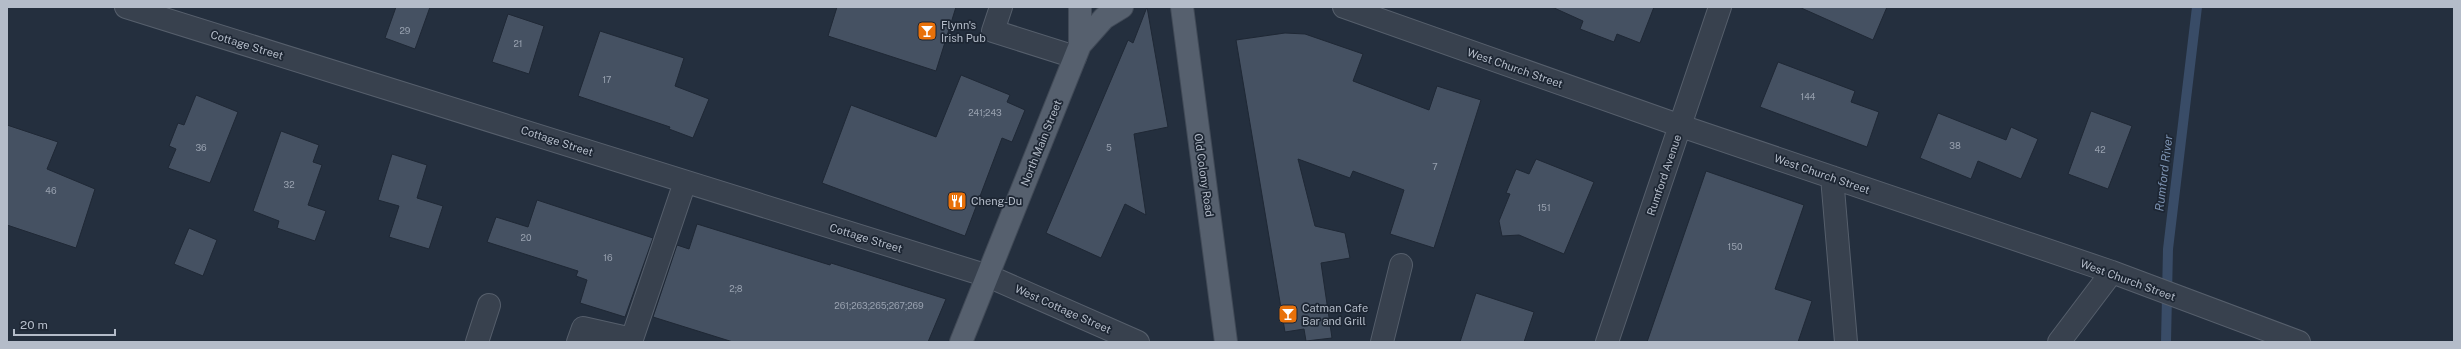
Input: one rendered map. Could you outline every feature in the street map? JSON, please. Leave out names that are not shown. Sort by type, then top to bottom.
[{"type":"main road","name":"North Main Street","points":[[961,342],[1078,51],[1080,7]]},
{"type":"main road","points":[[1078,51],[1104,18],[1122,7]]},
{"type":"main road","name":"Old Colony Road","points":[[1182,7],[1223,341]]},
{"type":"street","name":"Cottage Street","points":[[126,7],[988,276]]},
{"type":"street","points":[[1001,7],[993,30],[1078,51]]},
{"type":"street","name":"West Church Street","points":[[1344,7],[1681,126],[2121,277],[2299,342]]},
{"type":"street","name":"Rumford Avenue","points":[[1607,342],[1720,7]]},
{"type":"street","points":[[1832,177],[1846,342]]},
{"type":"street","points":[[578,342],[583,328],[632,338],[685,182]]},
{"type":"street","points":[[1382,342],[1401,265]]},
{"type":"street","name":"West Cottage Street","points":[[988,276],[1138,342]]},
{"type":"street","points":[[2059,342],[2121,277]]},
{"type":"street","points":[[477,342],[489,305]]},
{"type":"building","points":[[396,7],[430,7],[415,49],[385,38]]},
{"type":"building","points":[[837,7],[956,7],[936,71],[828,36]]},
{"type":"building","points":[[1147,7],[1168,127],[1134,134],[1146,215],[1125,204],[1101,258],[1046,233],[1128,40],[1133,43]]},
{"type":"building","points":[[1552,7],[1654,7],[1640,43],[1617,34],[1614,42],[1580,29],[1583,21]]},
{"type":"building","points":[[1799,7],[1887,7],[1873,40]]},
{"type":"building","points":[[508,14],[544,26],[529,74],[492,62]]},
{"type":"building","points":[[600,31],[684,58],[675,86],[709,99],[693,138],[669,129],[670,127],[578,96]]},
{"type":"building","points":[[1285,33],[1305,34],[1363,54],[1353,81],[1429,110],[1437,86],[1481,100],[1434,248],[1390,234],[1404,190],[1353,171],[1350,178],[1298,159],[1315,226],[1345,233],[1350,258],[1321,263],[1332,338],[1306,341],[1304,329],[1285,332],[1236,40]]},
{"type":"building","points":[[1778,62],[1855,91],[1851,102],[1879,112],[1867,147],[1760,107]]},
{"type":"building","points":[[961,75],[1010,95],[1007,102],[1025,110],[1012,142],[1002,138],[965,236],[822,183],[851,105],[936,137]]},
{"type":"building","points":[[196,95],[238,112],[210,183],[168,168],[176,149],[169,146],[178,123],[184,125]]},
{"type":"building","points":[[2091,111],[2132,126],[2108,189],[2068,174]]},
{"type":"building","points":[[1938,113],[2006,140],[2011,127],[2038,139],[2021,179],[1978,161],[1971,179],[1920,158]]},
{"type":"building","points":[[7,125],[58,142],[47,169],[95,189],[76,248],[7,225]]},
{"type":"building","points":[[281,131],[319,145],[313,162],[322,165],[308,205],[326,211],[315,241],[277,228],[279,221],[253,211]]},
{"type":"building","points":[[392,154],[427,165],[417,198],[443,206],[429,249],[389,237],[399,206],[378,200]]},
{"type":"building","points":[[1536,159],[1594,182],[1564,254],[1519,235],[1502,236],[1499,221],[1510,194],[1506,193],[1516,169],[1529,174]]},
{"type":"building","points":[[1706,171],[1804,205],[1775,289],[1812,301],[1798,342],[1647,342]]},
{"type":"building","points":[[537,200],[653,238],[625,317],[580,303],[587,280],[576,276],[578,271],[487,242],[496,217],[528,227]]},
{"type":"building","points":[[697,224],[830,265],[831,263],[946,299],[928,342],[733,342],[653,317],[677,245],[689,249]]},
{"type":"building","points":[[189,228],[217,240],[203,276],[174,264]]},
{"type":"building","points":[[1476,293],[1534,312],[1524,342],[1460,342]]},
{"type":"waterway","name":"Rumford River","points":[[2166,342],[2168,249],[2197,7]]},
{"type":"place","name":"Flynn's Irish Pub","points":[[927,31]]},
{"type":"place","name":"Cheng-Du","points":[[957,201]]},
{"type":"place","name":"Catman Cafe Bar and Grill","points":[[1288,314]]}]
